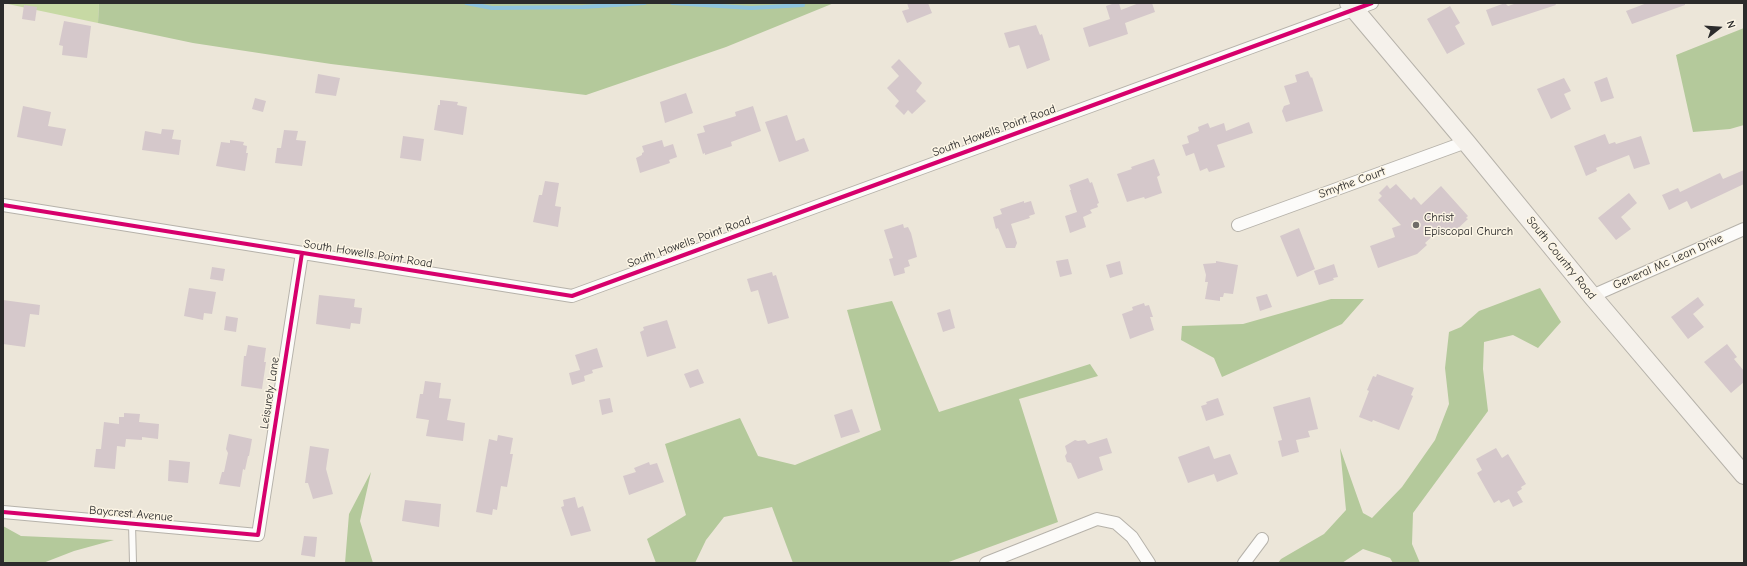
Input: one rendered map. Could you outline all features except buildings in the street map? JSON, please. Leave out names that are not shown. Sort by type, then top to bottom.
[{"type":"main road","name":"South Country Road","points":[[1352,6],[1592,296],[1744,475]]},
{"type":"street","name":"South Howells Point Road","points":[[3,205],[572,296],[1352,6],[1372,3]]},
{"type":"street","name":"Smythe Court","points":[[1238,225],[1466,142]]},
{"type":"street","name":"General Mc Lean Drive","points":[[1592,296],[1744,229]]},
{"type":"street","name":"Leisurely Lane","points":[[258,535],[302,253]]},
{"type":"street","name":"Baycrest Avenue","points":[[3,512],[258,535]]},
{"type":"street","points":[[986,563],[1097,519],[1116,523],[1132,537],[1149,563]]},
{"type":"street","points":[[1244,563],[1262,538]]},
{"type":"lane","points":[[132,524],[133,563]]},
{"type":"green space","points":[[3,3],[99,3],[98,23]]},
{"type":"green space","points":[[99,3],[834,3],[726,47],[586,95],[331,64],[193,43],[98,23]]},
{"type":"green space","points":[[1744,28],[1744,125],[1730,129],[1693,132],[1676,55]]},
{"type":"green space","points":[[1540,288],[1561,322],[1538,348],[1513,335],[1484,342],[1483,369],[1488,411],[1413,513],[1412,544],[1420,563],[1393,563],[1390,558],[1363,549],[1342,563],[1278,563],[1281,559],[1324,534],[1346,510],[1340,448],[1363,513],[1372,518],[1402,487],[1435,440],[1449,404],[1445,368],[1449,332],[1461,327],[1479,311]]},
{"type":"green space","points":[[1331,299],[1364,299],[1342,324],[1222,377],[1214,358],[1181,340],[1182,326],[1243,324]]},
{"type":"green space","points":[[892,301],[939,412],[1090,364],[1098,376],[1019,399],[1058,522],[946,563],[793,563],[772,507],[724,517],[706,540],[695,563],[656,563],[647,539],[686,515],[665,444],[740,418],[758,456],[795,465],[881,430],[847,310]]},
{"type":"green space","points":[[371,472],[360,521],[373,563],[345,563],[349,514]]},
{"type":"green space","points":[[3,526],[21,536],[114,540],[74,551],[43,563],[3,563]]},
{"type":"waterway","points":[[466,3],[492,8],[583,7],[645,3]]},
{"type":"waterway","points":[[672,3],[751,8],[803,5]]},
{"type":"cycle path","points":[[3,205],[572,296],[1372,3]]},
{"type":"cycle path","points":[[3,512],[258,535],[302,253]]},
{"type":"place","name":"Christ Episcopal Church","points":[[1416,225]]}]
